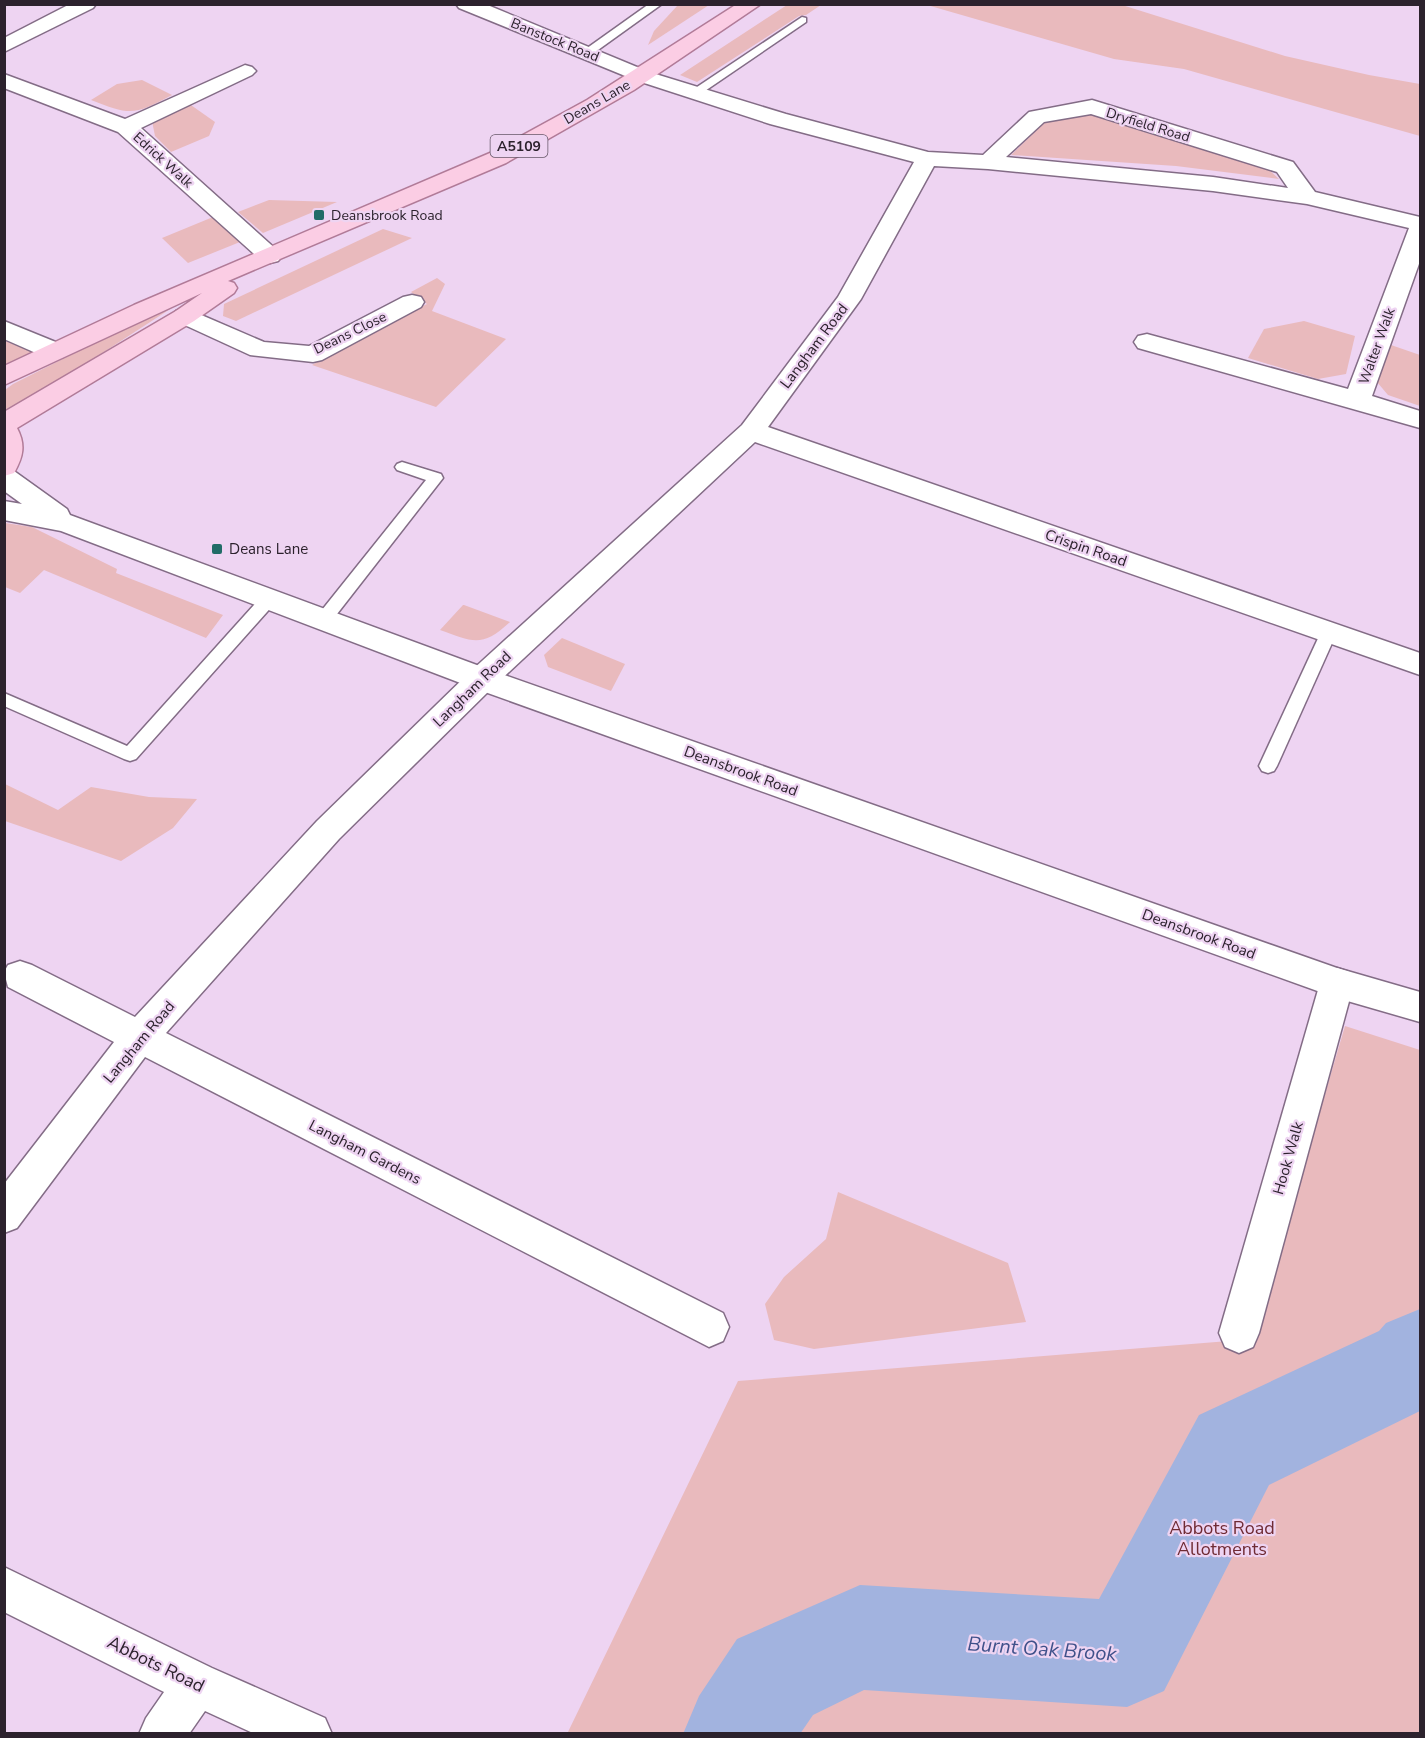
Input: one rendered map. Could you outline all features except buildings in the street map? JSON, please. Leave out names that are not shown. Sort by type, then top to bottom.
[{"type":"main road","name":"Deans Lane","points":[[4,377],[54,351],[196,285],[270,256],[498,158],[642,76],[751,4]]},
{"type":"main road","name":"Deans Lane","points":[[4,424],[185,316],[270,256]]},
{"type":"main road","points":[[4,429],[11,441],[11,455],[4,467]]},
{"type":"street","points":[[4,46],[86,4]]},
{"type":"street","name":"Banstock Road","points":[[466,4],[642,76]]},
{"type":"street","points":[[126,127],[245,71]]},
{"type":"street","points":[[642,76],[778,119],[927,159],[988,162],[1213,184],[1307,196],[1420,224]]},
{"type":"street","name":"Edrick Walk","points":[[4,80],[126,127],[270,256]]},
{"type":"street","name":"Dryfield Road","points":[[988,162],[1037,117],[1092,107],[1285,167],[1307,196]]},
{"type":"street","name":"Langham Road","points":[[4,1215],[140,1037],[328,830],[482,678],[751,431],[849,299],[927,159]]},
{"type":"street","name":"Walter Walk","points":[[1420,230],[1357,400],[1420,420]]},
{"type":"street","name":"Deans Close","points":[[185,316],[259,349],[313,354],[412,302]]},
{"type":"street","points":[[4,329],[54,351]]},
{"type":"street","points":[[1147,342],[1357,400]]},
{"type":"street","name":"Crispin Road","points":[[751,431],[1420,664]]},
{"type":"street","name":"Deansbrook Road","points":[[4,477],[66,523]]},
{"type":"street","name":"Deansbrook Road","points":[[4,510],[66,523],[482,678],[1337,983],[1420,1007]]},
{"type":"street","name":"Langham Gardens","points":[[20,976],[709,1328]]},
{"type":"street","name":"Hook Walk","points":[[1239,1333],[1337,983]]},
{"type":"street","name":"Abbots Road","points":[[4,1589],[196,1684],[309,1734]]},
{"type":"street","points":[[162,1734],[196,1684]]},
{"type":"lane","points":[[587,53],[657,4]]},
{"type":"lane","points":[[695,93],[802,20]]},
{"type":"lane","points":[[324,619],[436,478],[402,467]]},
{"type":"lane","points":[[4,699],[130,754],[269,599]]},
{"type":"lane","points":[[1268,766],[1329,632]]},
{"type":"green space","points":[[678,5],[709,5],[648,45],[654,31]]},
{"type":"green space","points":[[787,5],[821,5],[806,15],[799,16],[697,82],[680,75]]},
{"type":"green space","points":[[927,5],[1122,5],[1285,56],[1420,84],[1420,136],[1184,69],[1114,59]]},
{"type":"green space","points":[[142,80],[172,95],[141,110],[133,111],[115,109],[91,100],[117,84]]},
{"type":"green space","points":[[188,103],[215,122],[209,136],[171,152],[155,136],[152,121]]},
{"type":"green space","points":[[1091,113],[1266,167],[1279,179],[1176,166],[1011,155],[1044,123]]},
{"type":"green space","points":[[269,200],[337,202],[263,233],[238,212]]},
{"type":"green space","points":[[213,217],[240,242],[188,263],[162,238]]},
{"type":"green space","points":[[383,229],[412,238],[236,321],[223,316],[224,304]]},
{"type":"green space","points":[[437,278],[445,284],[432,311],[506,339],[436,407],[312,365],[364,335],[427,304],[411,292]]},
{"type":"green space","points":[[198,291],[39,394],[5,408],[5,390],[13,384]]},
{"type":"green space","points":[[1304,321],[1355,336],[1346,374],[1318,379],[1248,358],[1264,329]]},
{"type":"green space","points":[[5,341],[34,352],[5,367]]},
{"type":"green space","points":[[1391,345],[1420,355],[1420,406],[1388,395],[1377,382]]},
{"type":"green space","points":[[5,523],[32,527],[117,569],[116,573],[223,615],[206,638],[44,570],[20,593],[5,587]]},
{"type":"green space","points":[[463,605],[510,622],[492,636],[477,640],[469,640],[440,630]]},
{"type":"green space","points":[[562,638],[625,664],[611,691],[548,667],[544,655]]},
{"type":"green space","points":[[5,784],[58,810],[91,787],[149,797],[197,799],[173,828],[121,861],[5,821]]},
{"type":"green space","name":"Abbots Road Allotments","points":[[1345,1026],[1420,1050],[1420,1733],[567,1734],[738,1381],[1253,1339]]},
{"type":"green space","points":[[838,1192],[1008,1263],[1026,1322],[814,1349],[774,1340],[765,1304],[784,1277],[826,1239]]},
{"type":"waterway","name":"Burnt Oak Brook","points":[[737,1734],[775,1677],[860,1637],[1127,1654],[1234,1450],[1413,1365],[1420,1357]]},
{"type":"place","name":"Deansbrook Road","points":[[319,215]]},
{"type":"place","name":"Deans Lane","points":[[217,549]]}]
